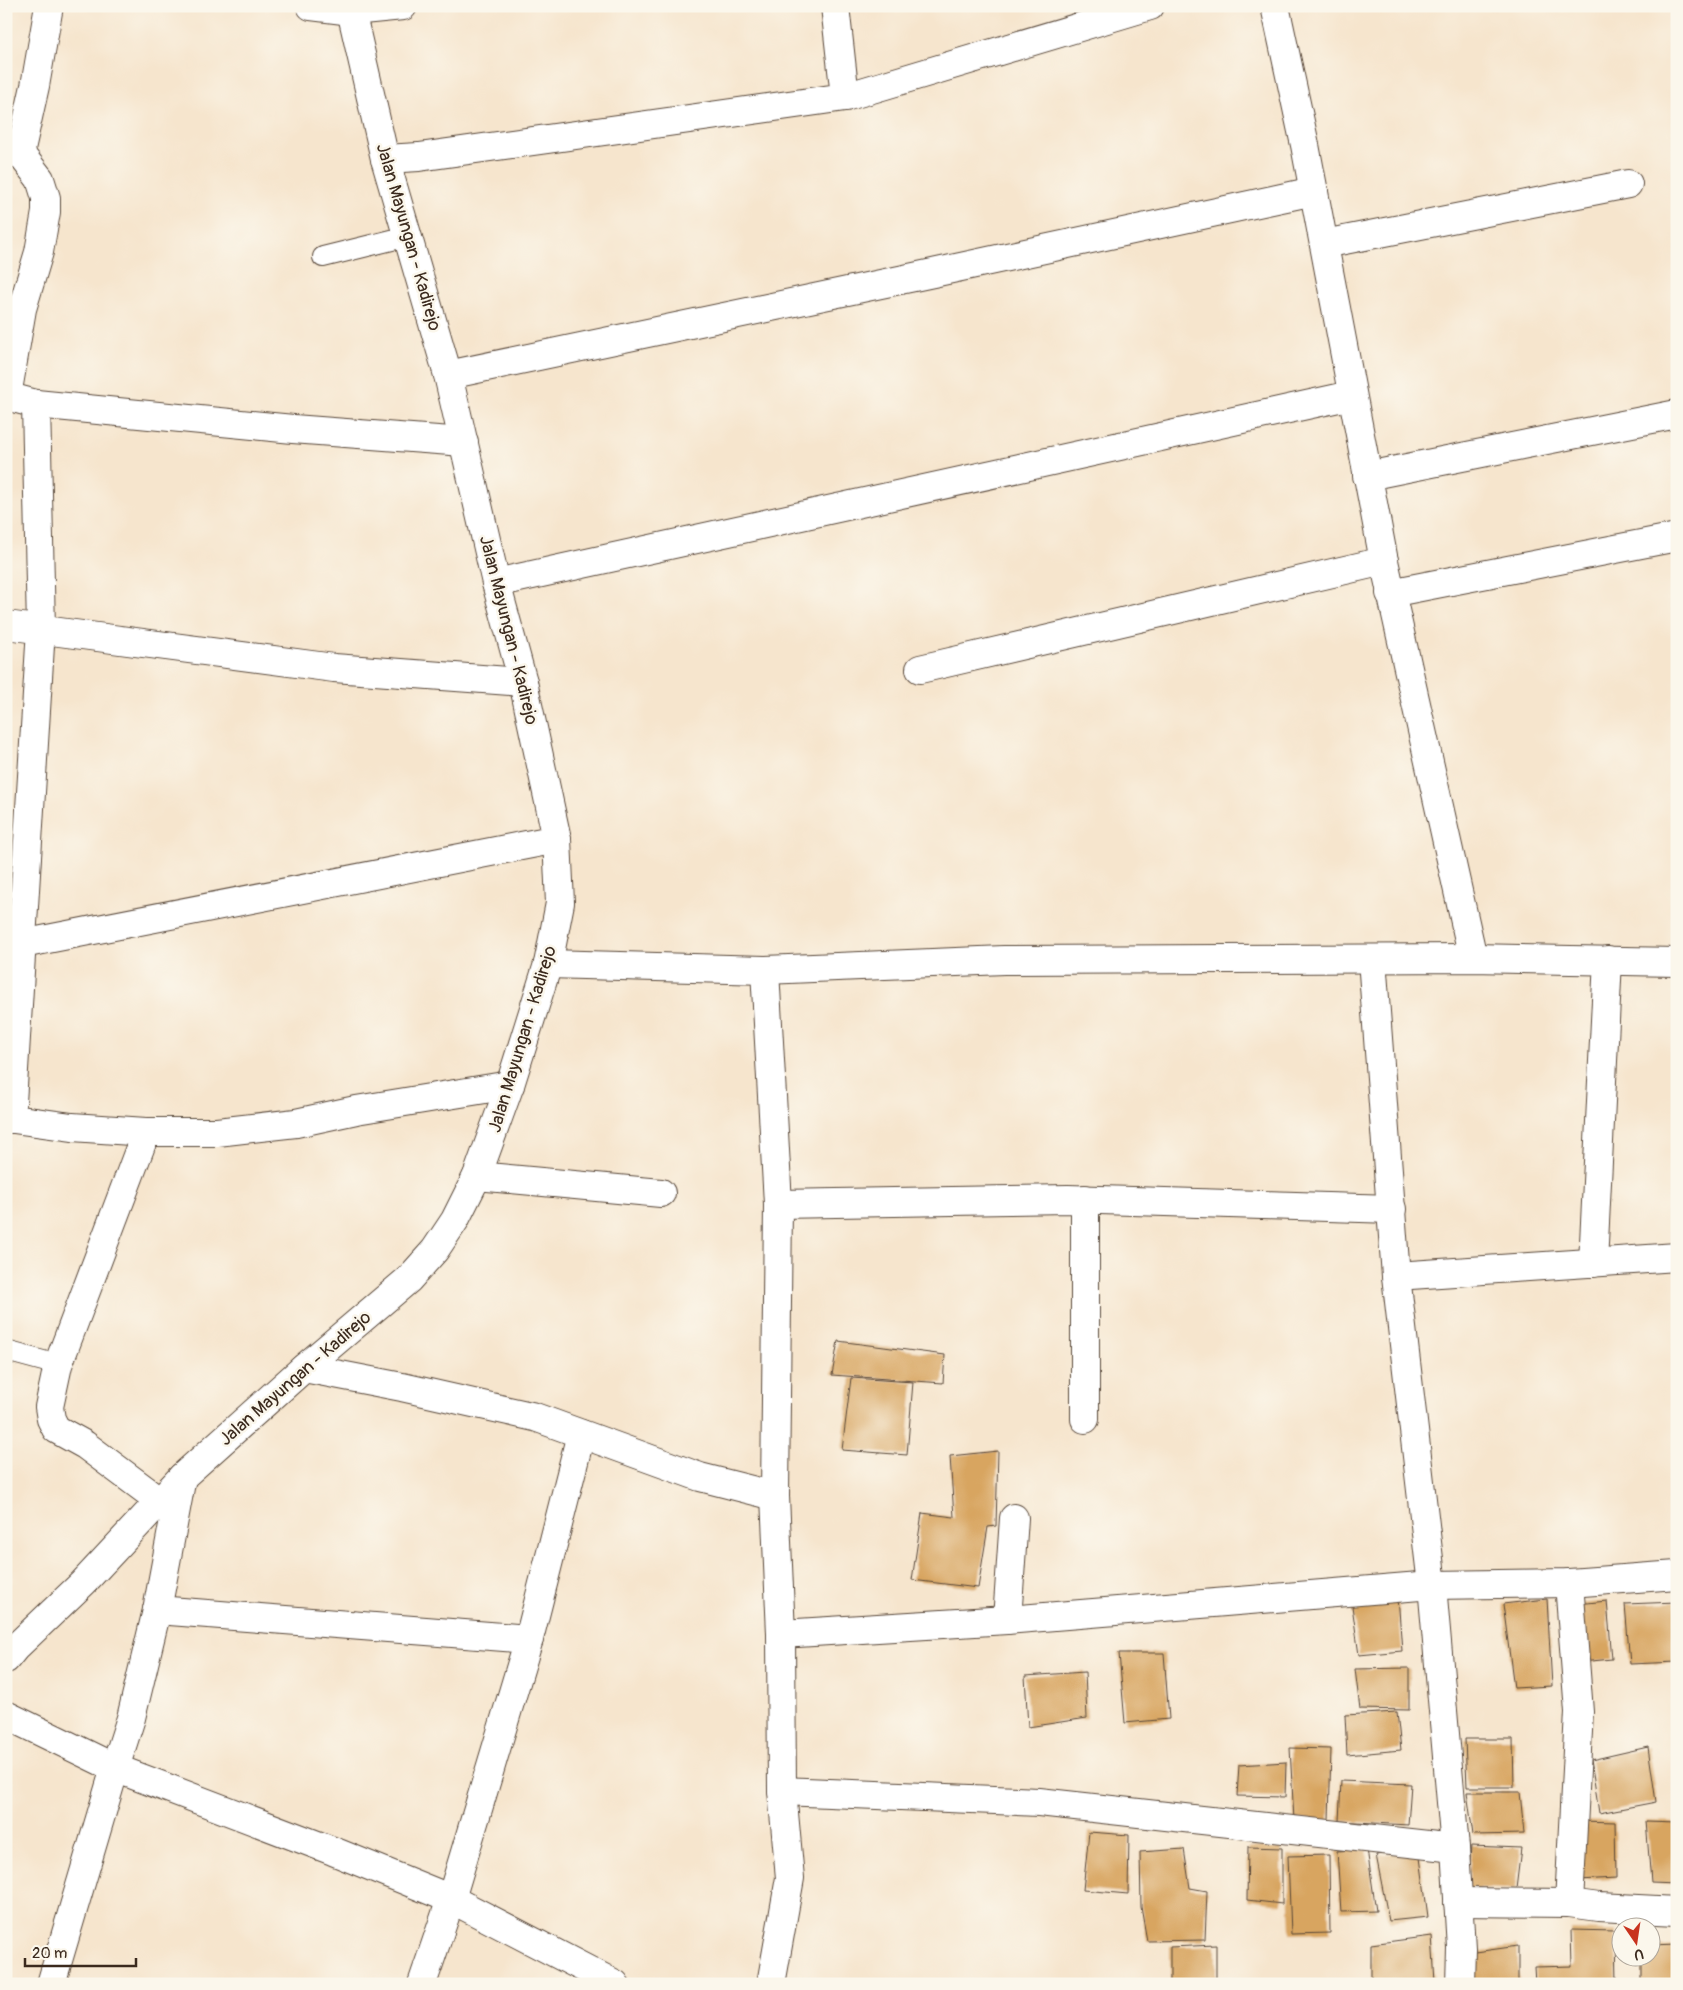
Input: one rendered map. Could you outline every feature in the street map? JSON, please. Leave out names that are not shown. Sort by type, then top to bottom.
[{"type":"street","points":[[49,6],[35,86],[21,149],[23,157],[40,179],[46,198],[46,212],[38,252],[22,309],[7,396],[36,404],[293,429],[464,442]]},
{"type":"street","points":[[311,6],[351,8],[403,6]]},
{"type":"street","points":[[835,6],[845,97]]},
{"type":"street","points":[[385,159],[419,157],[845,97],[1150,6]]},
{"type":"street","points":[[1275,6],[1314,191],[1390,593],[1473,958]]},
{"type":"street","name":"Jalan Mayungan - Kadirejo","points":[[9,1651],[83,1583],[182,1477],[304,1368],[409,1279],[435,1250],[456,1220],[477,1176],[510,1085],[548,964],[560,903],[557,839],[522,682],[496,583],[448,375],[385,159],[351,8]]},
{"type":"street","points":[[1324,244],[1628,184]]},
{"type":"street","points":[[448,375],[1314,191]]},
{"type":"street","points":[[496,583],[1352,395]]},
{"type":"street","points":[[36,404],[41,629],[22,944],[9,1118],[72,1127],[146,1132],[216,1132],[296,1123],[356,1110],[510,1085]]},
{"type":"street","points":[[1367,476],[1677,414]]},
{"type":"street","points":[[1390,593],[1677,537]]},
{"type":"street","points":[[920,669],[1384,560]]},
{"type":"street","points":[[6,625],[334,668],[522,682]]},
{"type":"street","points":[[22,944],[557,839]]},
{"type":"street","points":[[548,964],[765,970],[1004,960],[1473,958],[1677,962]]},
{"type":"street","points":[[1372,959],[1396,1276],[1432,1585],[1455,1848],[1461,1948],[1460,1984]]},
{"type":"street","points":[[1594,1263],[1608,960]]},
{"type":"street","points":[[765,970],[778,1204],[775,1496],[781,1634],[782,1791],[790,1878],[771,1984]]},
{"type":"street","points":[[146,1132],[58,1366],[50,1407],[51,1419],[56,1429],[85,1445],[160,1501]]},
{"type":"street","points":[[477,1176],[661,1194]]},
{"type":"street","points":[[778,1204],[1085,1199],[1392,1209]]},
{"type":"street","points":[[1085,1199],[1085,1420]]},
{"type":"street","points":[[1396,1276],[1677,1257]]},
{"type":"street","points":[[304,1368],[402,1387],[535,1417],[700,1477],[775,1496]]},
{"type":"street","points":[[422,1984],[452,1899],[529,1639],[581,1434]]},
{"type":"street","points":[[50,1984],[131,1718],[157,1610],[182,1477]]},
{"type":"street","points":[[1007,1620],[1014,1518]]},
{"type":"street","points":[[781,1634],[1007,1620],[1432,1585],[1569,1583],[1677,1575]]},
{"type":"street","points":[[1569,1583],[1579,1712],[1569,1903]]},
{"type":"street","points":[[157,1610],[529,1639]]},
{"type":"street","points":[[6,1715],[115,1768],[334,1850],[452,1899],[615,1984]]},
{"type":"street","points":[[782,1791],[1039,1802],[1455,1848]]},
{"type":"street","points":[[1458,1902],[1569,1903],[1599,1907],[1677,1911]]},
{"type":"lane","points":[[323,257],[408,236]]},
{"type":"lane","points":[[6,1351],[58,1366]]},
{"type":"building","points":[[838,1341],[945,1355],[943,1383],[832,1375]]},
{"type":"building","points":[[851,1378],[913,1382],[907,1455],[842,1450]]},
{"type":"building","points":[[998,1451],[996,1526],[988,1527],[978,1588],[912,1580],[922,1513],[954,1517],[950,1456]]},
{"type":"building","points":[[1398,1596],[1402,1651],[1359,1655],[1351,1599]]},
{"type":"building","points":[[1547,1599],[1552,1686],[1514,1688],[1503,1604]]},
{"type":"building","points":[[1607,1601],[1612,1659],[1581,1662],[1577,1604]]},
{"type":"building","points":[[1677,1602],[1677,1662],[1630,1664],[1625,1604]]},
{"type":"building","points":[[1119,1653],[1164,1653],[1169,1719],[1125,1723]]},
{"type":"building","points":[[1409,1668],[1409,1710],[1360,1709],[1355,1669]]},
{"type":"building","points":[[1085,1672],[1087,1718],[1028,1727],[1025,1676]]},
{"type":"building","points":[[1397,1712],[1401,1750],[1347,1755],[1345,1715]]},
{"type":"building","points":[[1465,1739],[1513,1739],[1514,1787],[1467,1787]]},
{"type":"building","points":[[1648,1747],[1656,1802],[1599,1813],[1591,1760]]},
{"type":"building","points":[[1290,1748],[1331,1749],[1329,1820],[1294,1820]]},
{"type":"building","points":[[1286,1762],[1285,1797],[1237,1796],[1239,1765]]},
{"type":"building","points":[[1341,1781],[1411,1784],[1408,1825],[1339,1821]]},
{"type":"building","points":[[1467,1792],[1520,1792],[1524,1834],[1473,1835]]},
{"type":"building","points":[[1580,1821],[1615,1822],[1616,1878],[1579,1880]]},
{"type":"building","points":[[1646,1821],[1677,1822],[1677,1884],[1651,1883]]},
{"type":"building","points":[[1089,1832],[1129,1835],[1128,1894],[1083,1890]]},
{"type":"building","points":[[1471,1846],[1521,1848],[1516,1889],[1468,1888]]},
{"type":"building","points":[[1248,1847],[1282,1848],[1282,1904],[1247,1900]]},
{"type":"building","points":[[1184,1849],[1190,1888],[1207,1891],[1205,1940],[1147,1941],[1141,1907],[1140,1852]]},
{"type":"building","points":[[1367,1849],[1376,1911],[1341,1912],[1337,1851]]},
{"type":"building","points":[[1419,1850],[1428,1917],[1389,1921],[1376,1855]]},
{"type":"building","points":[[1329,1855],[1330,1933],[1291,1934],[1288,1856]]},
{"type":"building","points":[[1571,1930],[1610,1931],[1610,1968],[1617,1968],[1617,1984],[1536,1984],[1535,1967],[1572,1966]]},
{"type":"building","points":[[1432,1936],[1435,1982],[1371,1984],[1371,1944]]},
{"type":"building","points":[[1216,1945],[1216,1984],[1170,1984],[1170,1947]]},
{"type":"building","points":[[1677,1945],[1677,1984],[1641,1984],[1641,1968],[1660,1968],[1660,1946]]},
{"type":"building","points":[[1518,1946],[1518,1984],[1468,1984],[1468,1953]]}]
